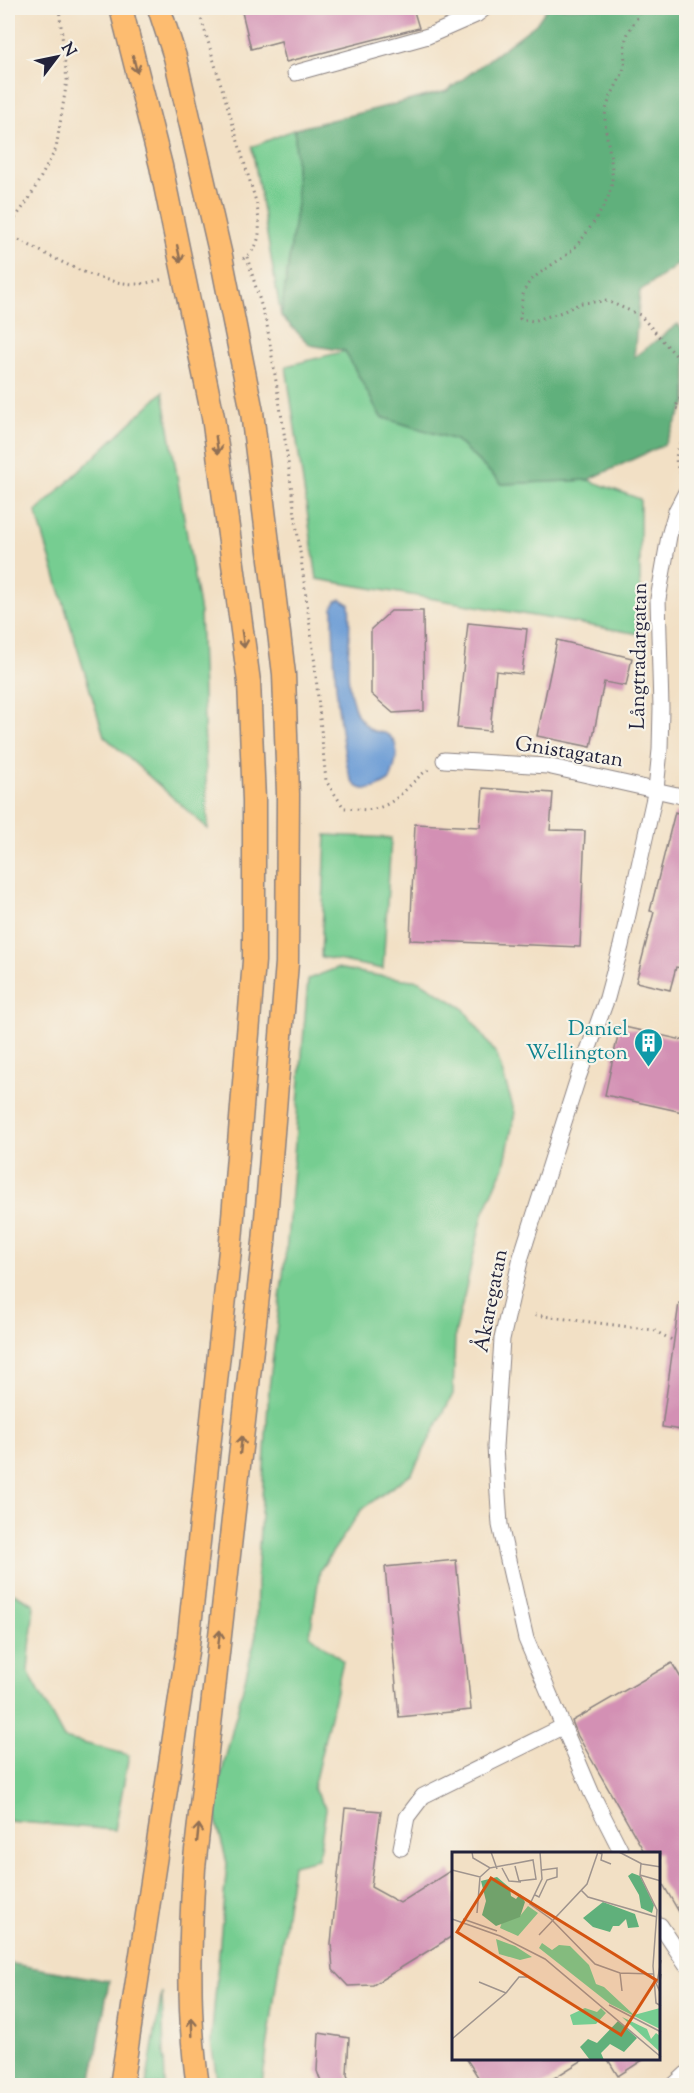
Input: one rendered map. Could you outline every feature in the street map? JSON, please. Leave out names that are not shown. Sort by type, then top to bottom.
[{"type":"highway","points":[[121,8],[160,166],[213,417],[249,682],[254,800],[254,961],[230,1253],[188,1645],[121,2085]]},
{"type":"highway","points":[[159,8],[175,57],[213,221],[252,412],[284,674],[288,794],[287,963],[265,1230],[194,1868],[190,1946],[193,2056],[198,2085]]},
{"type":"street","points":[[295,73],[428,36],[476,15],[485,8]]},
{"type":"street","name":"Långtradargatan","points":[[656,789],[661,708],[658,599],[671,528],[676,511],[687,492]]},
{"type":"street","name":"Gnistagatan","points":[[444,760],[547,766],[687,797]]},
{"type":"street","name":"Åkaregatan","points":[[621,1852],[592,1794],[526,1640],[500,1525],[495,1447],[502,1340],[520,1257],[578,1078],[607,998],[656,789]]},
{"type":"street","points":[[401,1848],[406,1817],[423,1796],[562,1727]]},
{"type":"street","points":[[661,1925],[687,1964]]},
{"type":"street","points":[[673,2085],[687,2074]]},
{"type":"path","points":[[8,228],[29,199],[56,149],[67,80],[59,8]]},
{"type":"path","points":[[198,8],[257,205],[260,224],[259,240],[247,257],[233,263]]},
{"type":"path","points":[[644,8],[628,33],[622,72],[607,105],[605,117],[612,173],[610,192],[602,211],[572,251],[526,285],[520,320],[533,321],[581,303],[607,301],[640,315],[687,367]]},
{"type":"path","points":[[8,235],[92,276],[116,282],[139,284],[164,279]]},
{"type":"path","points":[[247,257],[267,325],[283,425],[314,656],[326,781],[344,808],[373,809],[395,800],[424,772],[444,760]]},
{"type":"path","points":[[687,388],[675,408],[687,411]]},
{"type":"path","points":[[687,433],[675,457],[677,469],[687,482]]},
{"type":"path","points":[[535,1315],[653,1330],[674,1341]]},
{"type":"green space","points":[[547,8],[677,8],[686,14],[686,256],[672,269],[640,291],[634,357],[678,324],[686,335],[686,403],[664,445],[588,480],[502,484],[456,440],[381,417],[345,351],[310,345],[281,316],[297,204],[295,129],[447,91],[536,24]]},
{"type":"green space","points":[[295,129],[297,204],[281,316],[252,147]]},
{"type":"green space","points":[[345,351],[381,417],[456,440],[502,484],[588,480],[640,499],[640,634],[317,579],[286,366]]},
{"type":"green space","points":[[163,392],[200,613],[208,829],[104,736],[36,512]]},
{"type":"green space","points":[[326,835],[391,838],[383,969],[321,957]]},
{"type":"green space","points":[[337,968],[420,981],[463,1008],[497,1055],[515,1113],[504,1167],[483,1214],[455,1335],[453,1394],[412,1473],[362,1509],[320,1570],[310,1635],[343,1661],[313,1788],[326,1809],[318,1859],[293,1865],[262,2085],[218,2085],[211,2042],[227,1863],[215,1816],[221,1776],[256,1635],[257,1577],[269,1388],[287,1242],[308,979]]},
{"type":"green space","points":[[8,1590],[34,1604],[28,1671],[64,1738],[129,1755],[115,1830],[8,1821]]},
{"type":"green space","points":[[8,1963],[109,1981],[91,2085],[8,2085]]},
{"type":"green space","points":[[162,1992],[165,2085],[146,2085]]},
{"type":"water","points":[[341,599],[349,604],[348,673],[352,700],[357,714],[371,730],[389,735],[396,746],[396,760],[390,780],[371,789],[361,789],[351,779],[339,718],[333,607],[336,601]]},
{"type":"building","points":[[241,8],[413,8],[419,28],[286,62],[281,41],[251,49]]},
{"type":"building","points":[[391,611],[423,611],[424,711],[393,713],[371,694],[371,629]]},
{"type":"building","points":[[468,623],[527,629],[522,674],[496,671],[490,731],[457,728]]},
{"type":"building","points":[[557,640],[632,658],[626,686],[604,682],[591,747],[537,736]]},
{"type":"building","points":[[483,788],[553,793],[550,830],[585,831],[580,947],[410,940],[415,824],[480,827]]},
{"type":"building","points":[[675,812],[687,816],[687,969],[676,967],[670,990],[636,982],[654,912],[650,911]]},
{"type":"building","name":"Daniel Wellington","points":[[620,1026],[687,1041],[687,1113],[605,1095]]},
{"type":"building","points":[[679,1303],[687,1304],[687,1431],[662,1427]]},
{"type":"building","points":[[456,1560],[471,1710],[399,1717],[385,1567]]},
{"type":"building","points":[[672,1663],[687,1688],[687,1926],[661,1881],[661,1852],[644,1852],[578,1736],[572,1721]]},
{"type":"building","points":[[345,1808],[381,1811],[371,1887],[400,1903],[450,1871],[452,1874],[452,1936],[373,1985],[348,1986],[333,1970],[331,1943]]},
{"type":"building","points":[[319,2033],[349,2038],[347,2075],[351,2085],[322,2085],[317,2071]]},
{"type":"building","points":[[467,2060],[583,2060],[543,2085],[483,2085]]},
{"type":"building","points":[[608,2060],[643,2060],[618,2076]]},
{"type":"place","name":"Daniel Wellington","points":[[649,1068]]}]
